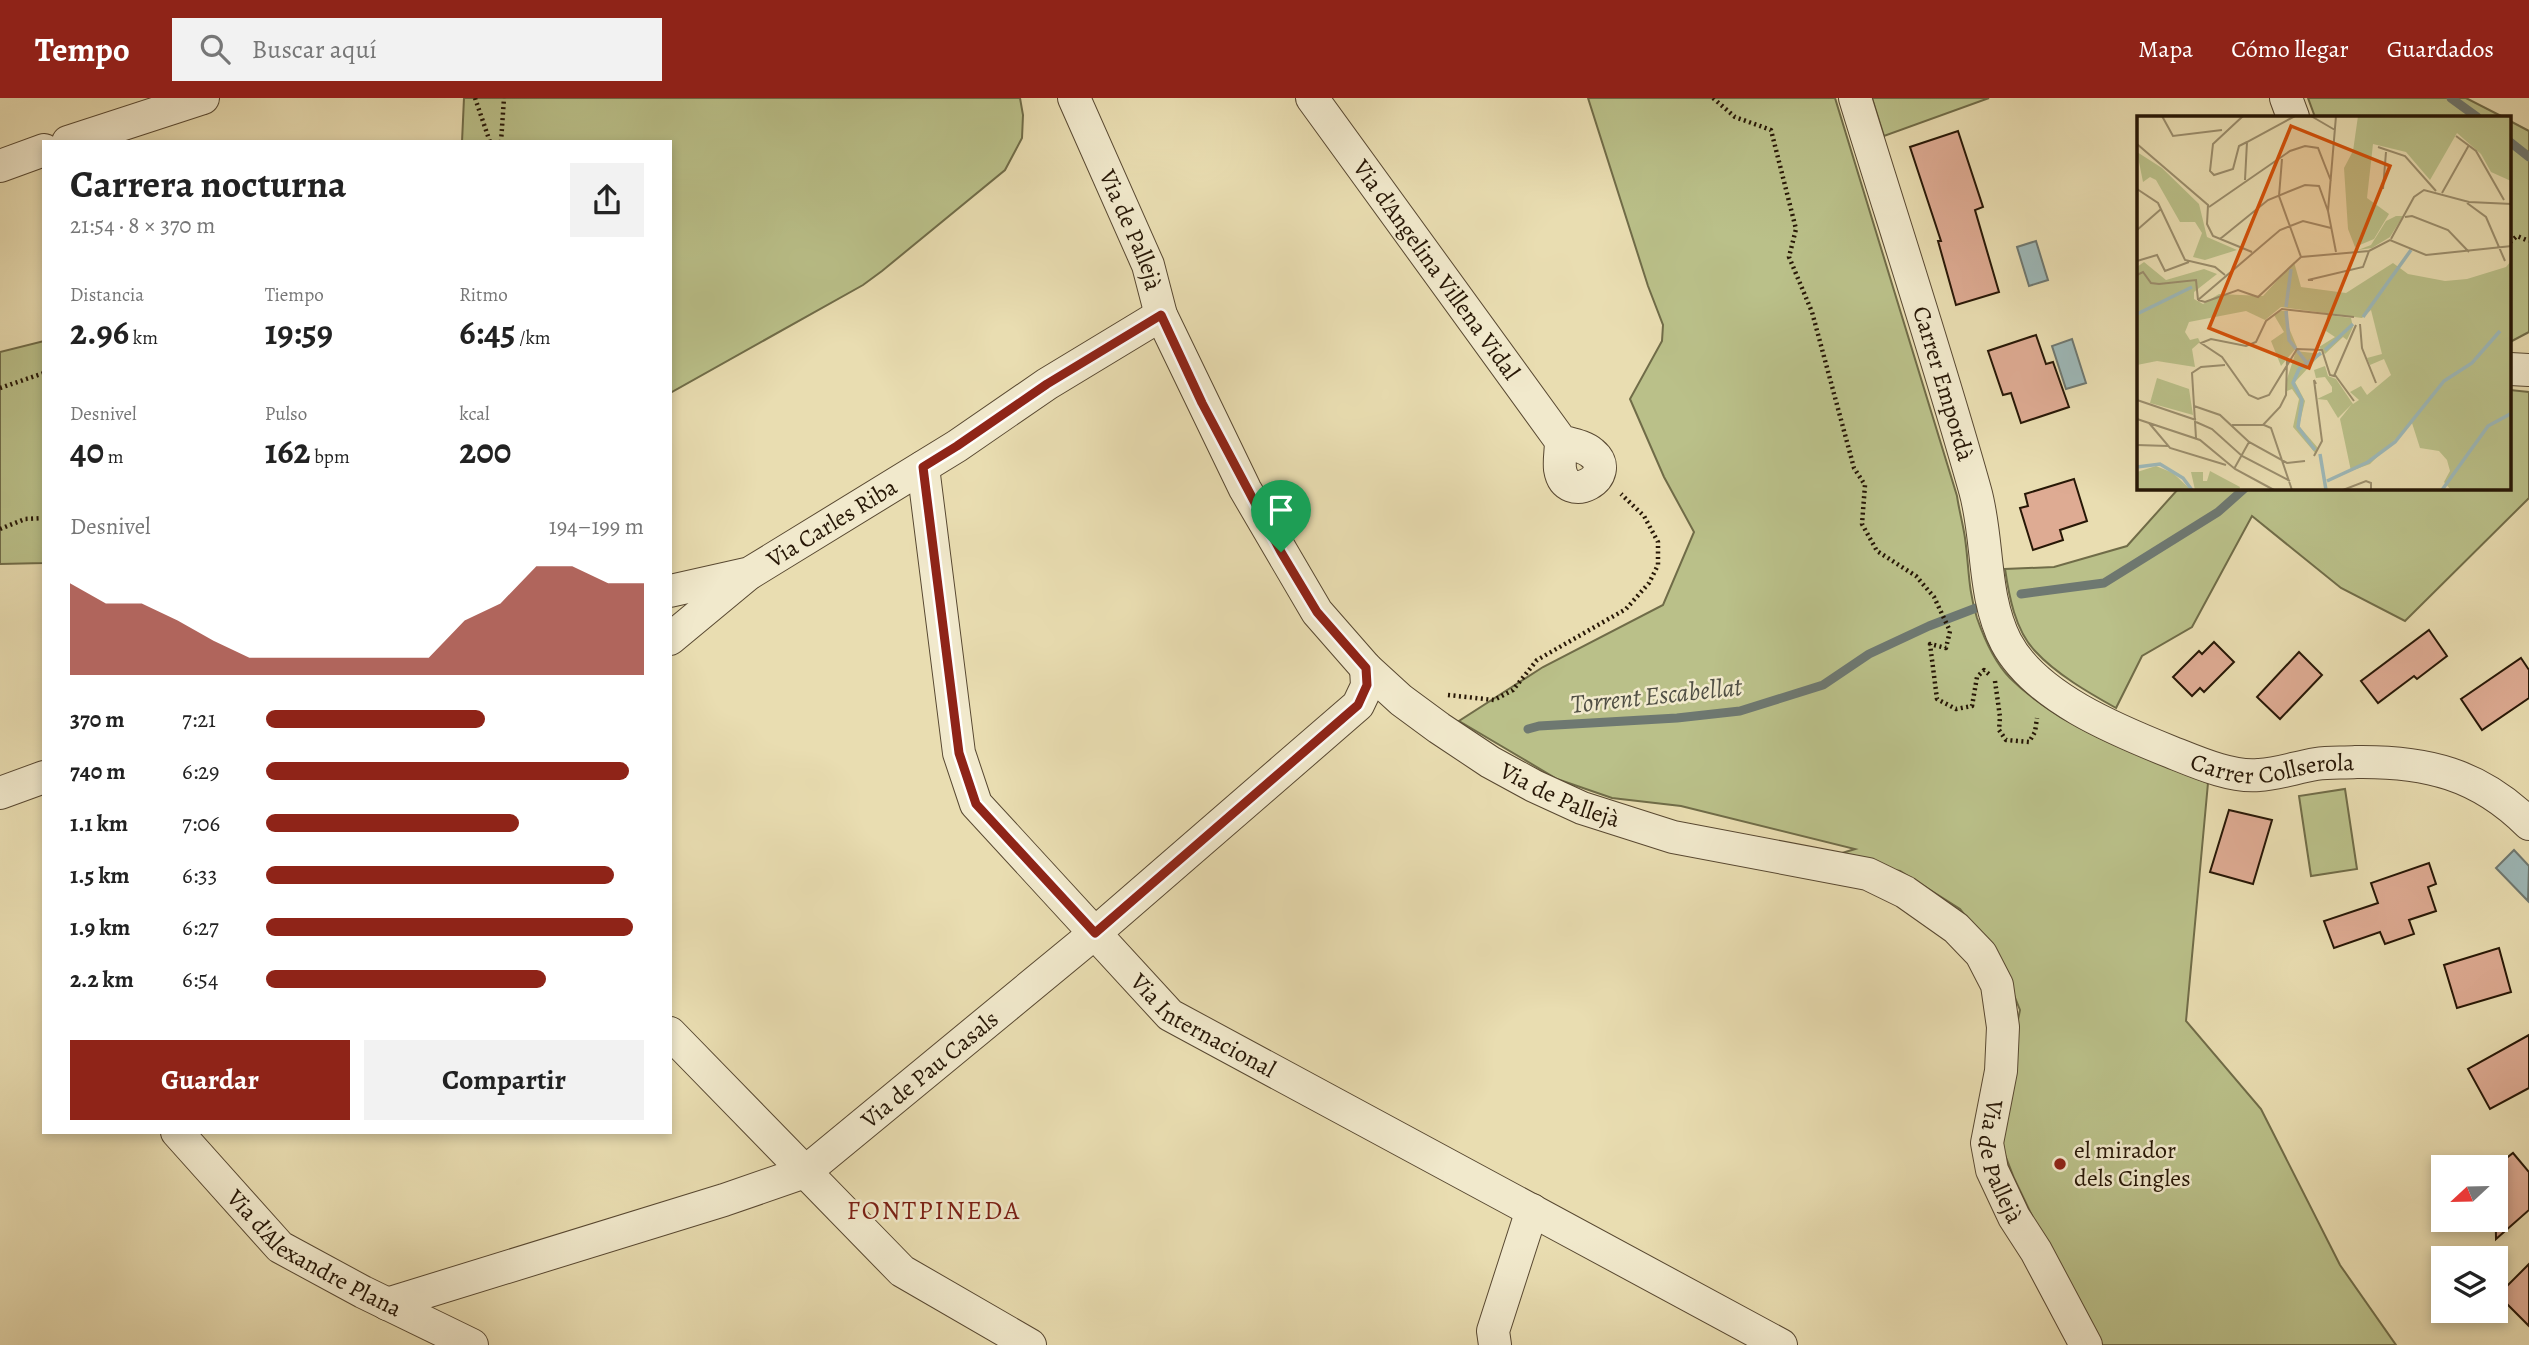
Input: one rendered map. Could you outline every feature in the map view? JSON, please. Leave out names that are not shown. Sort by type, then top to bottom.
[{"type":"street","points":[[74,140],[203,98]]},
{"type":"street","name":"Via de Pallejà","points":[[1074,98],[1148,265],[1161,315],[1208,415],[1281,552],[1317,612],[1366,668],[1401,700],[1439,728],[1490,762],[1546,792],[1583,808],[1673,836],[1868,874],[1905,892],[1956,928],[1981,954],[1997,985],[2003,1027],[2001,1071],[1987,1143],[1992,1170],[2001,1194],[2036,1251],[2087,1345]]},
{"type":"street","name":"Via d'Angelina Villena Vidal","points":[[1312,98],[1561,442],[1560,469],[1563,478],[1570,485],[1579,488],[1596,480]]},
{"type":"street","name":"Carrer Empordà","points":[[1855,98],[1976,494],[1995,614],[2007,643],[2034,675]]},
{"type":"street","points":[[2286,98],[2293,116]]},
{"type":"street","points":[[0,166],[42,151]]},
{"type":"street","name":"Via Carles Riba","points":[[672,591],[750,573],[957,446],[1047,384],[1161,315]]},
{"type":"street","name":"Via Internacional","points":[[923,467],[959,753],[976,804],[1170,1014],[1781,1345]]},
{"type":"street","points":[[672,637],[750,573]]},
{"type":"street","name":"Via de Pau Casals","points":[[387,1304],[724,1200],[805,1172],[1095,933],[1358,705],[1367,685],[1366,668]]},
{"type":"street","name":"Carrer Collserola","points":[[2034,675],[2072,705],[2126,734],[2210,768],[2257,776],[2319,763],[2416,764],[2477,783],[2529,824]]},
{"type":"street","points":[[0,793],[42,778]]},
{"type":"street","points":[[672,1035],[902,1271],[1030,1345]]},
{"type":"street","name":"Via d'Alexandre Plana","points":[[179,1134],[280,1247],[387,1304],[472,1345]]},
{"type":"street","points":[[1495,1345],[1493,1331],[1532,1210]]},
{"type":"path","points":[[475,98],[490,140]]},
{"type":"path","points":[[502,140],[504,98]]},
{"type":"path","points":[[1713,98],[1735,117],[1771,130],[1797,229],[1789,257],[1812,312],[1854,468],[1865,485],[1862,524],[1877,551],[1916,576],[1934,597],[1950,631],[1946,648],[1930,644],[1937,699],[1956,709],[1972,706],[1978,677],[1984,670],[1995,679],[1999,730],[2006,740],[2029,742],[2035,732],[2034,675]]},
{"type":"path","points":[[2512,240],[2517,236],[2529,241]]},
{"type":"path","points":[[0,388],[42,374]]},
{"type":"path","points":[[1476,698],[1494,700],[1513,690],[1537,660],[1626,609],[1649,583],[1658,565],[1658,542],[1644,516],[1623,494],[1596,480]]},
{"type":"path","points":[[0,529],[25,519],[42,518]]},
{"type":"green space","points":[[464,98],[1020,98],[1023,115],[1022,138],[1005,170],[882,271],[863,285],[672,392],[672,140],[462,140]]},
{"type":"green space","points":[[1588,98],[1835,98],[1957,496],[1972,598],[1987,642],[1999,665],[2010,678],[2053,712],[2104,740],[2208,783],[2186,1021],[2261,1109],[2340,1265],[2396,1345],[2097,1345],[2014,1178],[1995,1129],[2020,1010],[1999,958],[1960,909],[1900,871],[1826,858],[1855,849],[1681,806],[1612,798],[1557,779],[1459,721],[1543,667],[1663,605],[1694,532],[1664,477],[1630,399],[1662,341],[1663,325]]},
{"type":"green space","points":[[1872,98],[1989,98],[1884,136]]},
{"type":"green space","points":[[2308,98],[2466,98],[2501,116],[2315,116]]},
{"type":"green space","points":[[2512,122],[2529,131],[2529,332],[2512,341]]},
{"type":"green space","points":[[42,342],[42,563],[0,564],[0,352]]},
{"type":"green space","points":[[2512,390],[2529,392],[2529,498],[2405,621],[2341,588],[2252,516],[2192,627],[2142,656],[2116,708],[2053,668],[2028,643],[2011,601],[2005,569],[2054,567],[2127,546],[2177,490],[2512,490]]},
{"type":"green space","points":[[2345,789],[2357,869],[2311,876],[2299,796]]},
{"type":"water","points":[[2036,241],[2048,280],[2029,286],[2017,247]]},
{"type":"water","points":[[2072,339],[2086,383],[2066,389],[2052,346]]},
{"type":"water","points":[[2514,850],[2529,866],[2528,901],[2496,868]]},
{"type":"building","points":[[1958,131],[1983,207],[1975,210],[1999,292],[1956,305],[1938,241],[1941,241],[1910,147]]},
{"type":"building","points":[[2036,335],[2046,364],[2053,362],[2069,407],[2021,423],[2011,393],[2003,395],[1988,351]]},
{"type":"building","points":[[2074,479],[2087,521],[2060,530],[2063,540],[2033,550],[2020,508],[2028,506],[2025,494]]},
{"type":"building","points":[[2429,630],[2447,656],[2417,679],[2414,676],[2378,703],[2361,681]]},
{"type":"building","points":[[2214,642],[2234,662],[2204,692],[2200,688],[2192,696],[2173,677],[2199,651],[2202,654]]},
{"type":"building","points":[[2299,652],[2322,675],[2280,719],[2257,697]]},
{"type":"building","points":[[2521,658],[2529,670],[2529,698],[2482,730],[2461,699]]},
{"type":"building","points":[[2229,810],[2272,820],[2253,884],[2210,872]]},
{"type":"building","points":[[2429,863],[2436,884],[2428,887],[2436,911],[2409,920],[2414,934],[2385,944],[2380,932],[2334,948],[2324,921],[2378,903],[2371,883]]},
{"type":"building","points":[[2499,948],[2511,992],[2457,1008],[2444,965]]},
{"type":"building","points":[[2529,1035],[2529,1088],[2490,1109],[2468,1069]]},
{"type":"building","points":[[2513,1153],[2529,1172],[2529,1210],[2508,1228],[2508,1157]]},
{"type":"building","points":[[2529,1264],[2529,1326],[2508,1305],[2508,1285]]},
{"type":"waterway","points":[[2451,98],[2476,116]]},
{"type":"waterway","points":[[2512,144],[2529,157]]},
{"type":"waterway","name":"Torrent Escabellat","points":[[2021,594],[2104,583],[2218,512],[2243,490]]},
{"type":"waterway","name":"Torrent Escabellat","points":[[1528,729],[1740,711],[1823,685],[1869,654],[1976,608]]},
{"type":"place","name":"el mirador dels Cingles","points":[[2060,1164]]},
{"type":"district","name":"FONTPINEDA","points":[[934,1210]]},
{"type":"route","points":[[1161,315],[1245,489],[1281,552],[1317,612],[1366,668],[1367,685],[1358,705],[1095,933],[976,804],[959,753],[923,467],[1047,384],[1161,315]]}]
